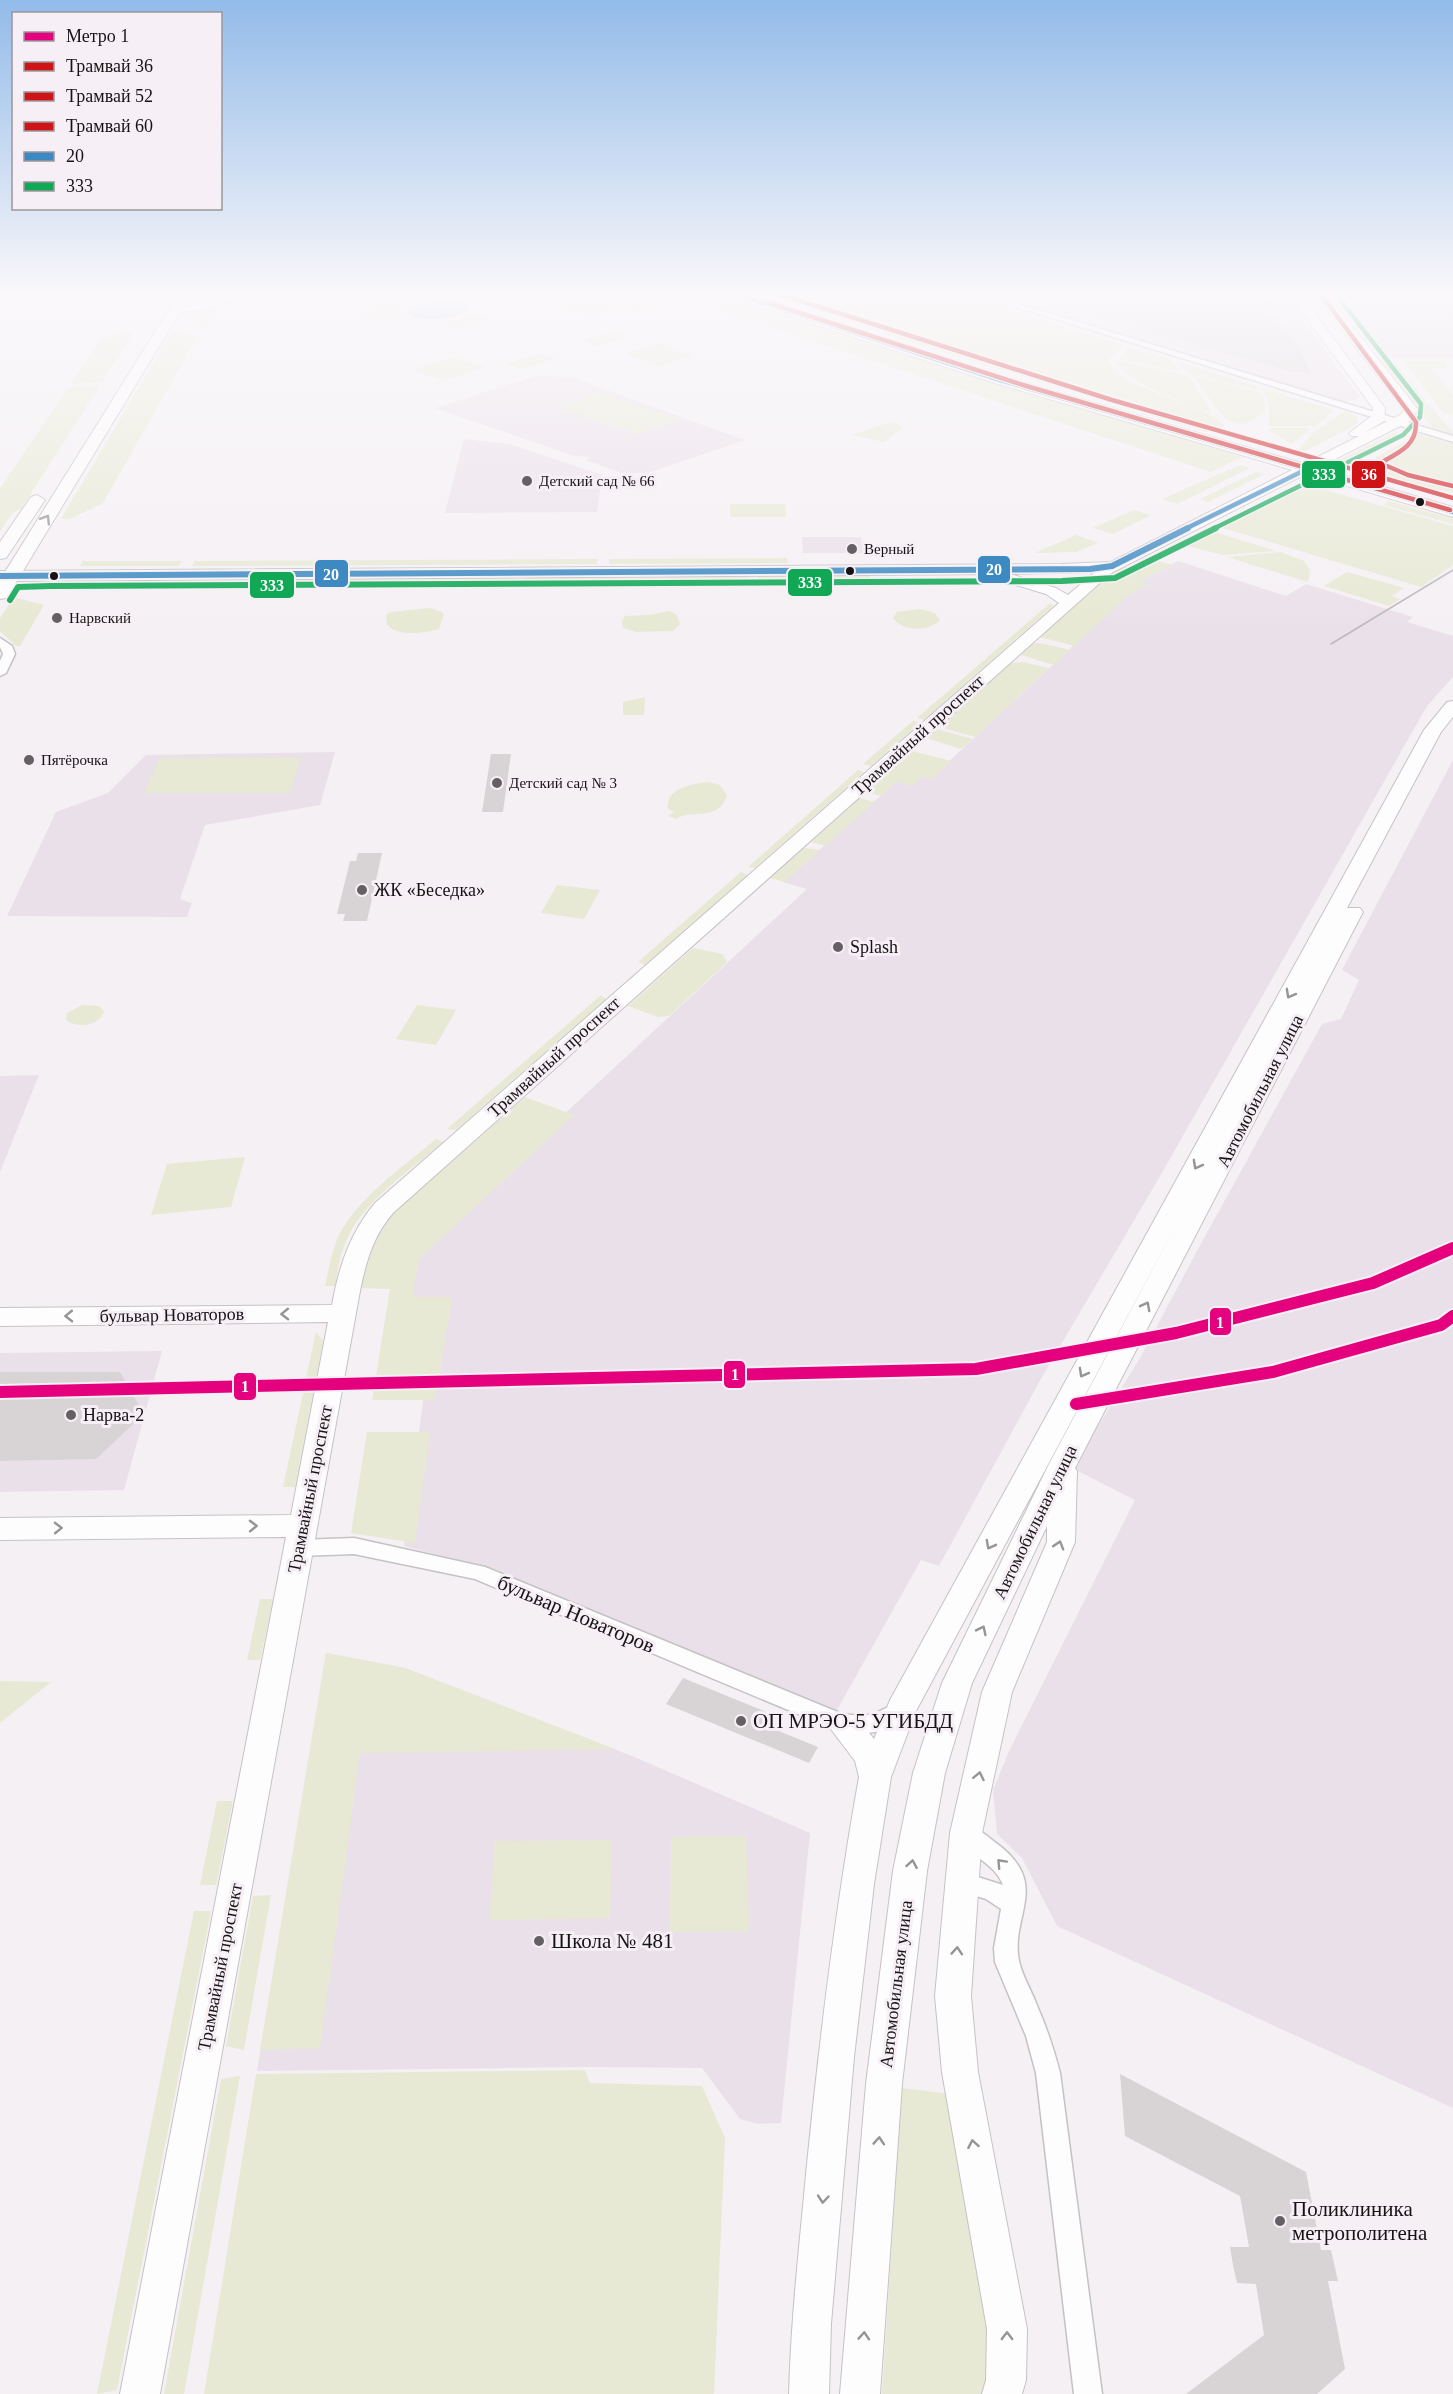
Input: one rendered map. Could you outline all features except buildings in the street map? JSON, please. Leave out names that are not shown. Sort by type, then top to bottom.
[{"type":"main road","points":[[0,594],[7,572],[115,404]]},
{"type":"main road","points":[[1089,404],[1301,466],[1453,505]]},
{"type":"main road","points":[[1099,404],[1453,512]]},
{"type":"main road","points":[[1301,466],[1379,418],[1379,408],[1376,404]]},
{"type":"main road","points":[[1301,466],[1398,424],[1411,410],[1406,404]]},
{"type":"main road","name":"Трамвайный проспект","points":[[140,2394],[354,1255],[362,1237],[384,1208],[1068,602],[1112,566],[1301,466]]},
{"type":"main road","name":"Трамвайный проспект","points":[[1068,602],[1093,567],[1301,466]]},
{"type":"main road","points":[[0,554],[44,490]]},
{"type":"main road","points":[[7,572],[978,570],[1112,566]]},
{"type":"main road","points":[[7,572],[1093,567]]},
{"type":"main road","points":[[978,570],[1051,591],[1068,602]]},
{"type":"main road","name":"Автомобильная улица","points":[[811,2324],[836,2057],[857,1884],[875,1777],[901,1709],[1433,730],[1453,706]]},
{"type":"main road","name":"Автомобильная улица","points":[[860,2394],[884,2084],[910,1871],[929,1773],[957,1683],[1063,1464],[1445,737],[1453,728]]},
{"type":"main road","name":"бульвар Новаторов","points":[[0,1317],[343,1313]]},
{"type":"main road","points":[[1002,2394],[1006,2380],[1007,2329],[960,2072],[953,1996],[966,1833],[997,1692],[1061,1542],[1063,1464]]},
{"type":"main road","name":"бульвар Новаторов","points":[[0,1529],[301,1537]]},
{"type":"main road","points":[[843,1724],[861,1743],[869,1756],[875,1777]]},
{"type":"main road","points":[[809,2394],[811,2324]]},
{"type":"main road","points":[[811,2324],[822,2394]]},
{"type":"street","points":[[1333,404],[1453,440]]},
{"type":"street","points":[[0,641],[8,648],[9,654],[0,672]]},
{"type":"street","name":"бульвар Новаторов","points":[[301,1537],[478,1572],[843,1724]]},
{"type":"street","points":[[843,1724],[868,1726],[883,1722],[901,1709]]},
{"type":"street","points":[[966,1833],[999,1859],[1009,1871],[1016,1889],[1006,1948],[1007,1962],[1038,2036],[1048,2073],[1088,2394]]},
{"type":"street","points":[[962,1882],[993,1891],[1012,1904]]},
{"type":"shaded area","points":[[449,404],[645,404],[745,440],[648,473],[622,473],[585,460],[590,457],[574,456],[435,408]]},
{"type":"shaded area","name":"Детский сад № 66","points":[[464,439],[510,444],[602,475],[597,512],[445,513]]},
{"type":"shaded area","points":[[802,537],[861,537],[863,553],[803,553]]},
{"type":"shaded area","points":[[1178,561],[1286,596],[1306,584],[1413,617],[1407,622],[1453,636],[1453,677],[1427,706],[1159,1178],[1042,1377],[939,1566],[921,1560],[837,1710],[486,1568],[404,1546],[436,1303],[403,1303],[410,1257],[807,889],[783,882],[896,782],[922,776],[931,778],[1130,593],[1137,582]]},
{"type":"shaded area","points":[[335,752],[320,805],[205,825],[180,899],[192,903],[187,917],[7,916],[56,812],[108,793],[146,755]]},
{"type":"shaded area","points":[[1453,760],[1453,2108],[1057,1926],[1022,1858],[997,1834],[993,1790],[1009,1751],[1135,1500],[1072,1468],[1140,1358],[1322,1024],[1341,1019],[1359,980],[1342,970]]},
{"type":"shaded area","points":[[39,1075],[6,1157],[0,1172],[0,1076]]},
{"type":"shaded area","points":[[162,1351],[124,1490],[0,1492],[0,1353]]},
{"type":"shaded area","name":"Школа № 481","points":[[326,1653],[405,1668],[632,1756],[810,1833],[781,2123],[758,2124],[740,2119],[702,2068],[257,2071]]},
{"type":"green space","points":[[58,404],[88,404],[21,509],[12,513],[0,532],[0,488]]},
{"type":"green space","points":[[129,404],[159,404],[103,503],[70,519],[61,519]]},
{"type":"green space","points":[[567,404],[631,404],[678,419],[637,434],[557,407]]},
{"type":"green space","points":[[1003,404],[1069,404],[1242,457],[1211,472]]},
{"type":"green space","points":[[1114,404],[1124,404],[1211,430],[1207,432]]},
{"type":"green space","points":[[1140,404],[1185,404],[1214,417],[1225,426],[1220,428]]},
{"type":"green space","points":[[1186,404],[1207,404],[1213,414]]},
{"type":"green space","points":[[1213,404],[1264,404],[1265,410],[1252,420],[1241,424],[1232,422],[1223,416]]},
{"type":"green space","points":[[1268,404],[1313,404],[1334,410],[1315,426],[1269,426]]},
{"type":"green space","points":[[1413,404],[1428,404],[1453,432],[1453,435],[1433,428]]},
{"type":"green space","points":[[1437,404],[1453,404],[1453,414],[1444,413]]},
{"type":"green space","points":[[1345,411],[1357,417],[1358,423],[1305,451],[1299,449],[1313,433]]},
{"type":"green space","points":[[891,422],[904,427],[884,442],[852,435]]},
{"type":"green space","points":[[1272,428],[1310,429],[1291,444],[1269,430]]},
{"type":"green space","points":[[1394,433],[1401,434],[1362,458],[1360,466],[1363,470],[1335,462]]},
{"type":"green space","points":[[1415,433],[1453,444],[1453,493],[1397,479],[1378,470],[1373,464],[1376,457],[1412,438]]},
{"type":"green space","points":[[1240,465],[1250,468],[1177,504],[1162,499]]},
{"type":"green space","points":[[1256,472],[1265,474],[1208,502],[1200,499]]},
{"type":"green space","points":[[1300,485],[1308,485],[1453,526],[1453,565],[1421,587],[1213,525]]},
{"type":"green space","points":[[1389,501],[1453,519],[1453,524],[1384,505]]},
{"type":"green space","points":[[730,504],[785,504],[786,517],[730,517]]},
{"type":"green space","points":[[1134,510],[1151,515],[1113,534],[1093,528]]},
{"type":"green space","points":[[1205,529],[1276,551],[1223,555],[1188,546],[1171,555],[1161,552]]},
{"type":"green space","points":[[1076,535],[1098,543],[1076,552],[1035,553]]},
{"type":"green space","points":[[1280,552],[1304,561],[1310,570],[1308,582],[1227,557]]},
{"type":"green space","points":[[787,558],[788,563],[609,564],[609,559]]},
{"type":"green space","points":[[1150,558],[1172,565],[1140,581],[1148,585],[1131,593],[1074,646],[1040,637],[1113,572],[1123,566],[1129,568]]},
{"type":"green space","points":[[598,559],[597,564],[192,566],[194,561]]},
{"type":"green space","points":[[82,561],[181,561],[179,566],[80,566]]},
{"type":"green space","points":[[1347,572],[1404,588],[1392,596],[1400,599],[1389,606],[1324,586]]},
{"type":"green space","points":[[869,573],[870,579],[758,580],[758,574]]},
{"type":"green space","points":[[748,574],[749,580],[524,581],[525,576]]},
{"type":"green space","points":[[515,575],[514,581],[288,582],[290,576]]},
{"type":"green space","points":[[14,597],[44,605],[20,646],[16,646],[0,631],[0,618]]},
{"type":"green space","points":[[1049,604],[1053,604],[1052,607],[924,720],[917,718]]},
{"type":"green space","points":[[430,608],[444,615],[439,629],[404,633],[387,625],[386,615],[390,612]]},
{"type":"green space","points":[[919,609],[935,613],[940,620],[929,627],[916,629],[903,626],[893,618],[897,612]]},
{"type":"green space","points":[[668,611],[676,615],[680,624],[673,631],[636,632],[623,628],[622,621],[625,616],[650,615]]},
{"type":"green space","points":[[1040,643],[1070,650],[1054,665],[1021,655],[1032,644]]},
{"type":"green space","points":[[1022,662],[1049,668],[975,737],[939,727],[1011,663]]},
{"type":"green space","points":[[645,697],[644,715],[623,715],[623,702]]},
{"type":"green space","points":[[913,721],[920,723],[871,766],[863,764]]},
{"type":"green space","points":[[936,729],[973,739],[961,749],[929,739],[928,737]]},
{"type":"green space","points":[[912,751],[951,761],[932,779],[923,776],[912,786],[896,782],[881,796],[866,792]]},
{"type":"green space","points":[[160,758],[301,758],[290,793],[144,793]]},
{"type":"green space","points":[[858,770],[864,772],[755,868],[748,867]]},
{"type":"green space","points":[[709,782],[720,785],[727,795],[723,804],[717,809],[676,819],[668,816],[674,812],[668,809],[668,802],[676,791],[689,785]]},
{"type":"green space","points":[[860,798],[875,802],[825,846],[811,842]]},
{"type":"green space","points":[[804,848],[820,850],[785,882],[770,878]]},
{"type":"green space","points":[[741,872],[748,875],[645,965],[638,962]]},
{"type":"green space","points":[[557,885],[600,890],[584,919],[541,913]]},
{"type":"green space","points":[[693,948],[722,954],[727,962],[669,1016],[658,1017],[628,1006]]},
{"type":"green space","points":[[601,995],[606,999],[456,1130],[447,1129]]},
{"type":"green space","points":[[82,1005],[99,1006],[104,1011],[102,1016],[93,1023],[82,1025],[66,1020],[67,1013]]},
{"type":"green space","points":[[417,1005],[456,1010],[436,1045],[396,1039]]},
{"type":"green space","points":[[525,1097],[574,1115],[418,1260],[413,1297],[452,1297],[435,1400],[372,1400],[390,1289],[361,1288],[378,1237],[397,1210]]},
{"type":"green space","points":[[436,1139],[443,1142],[391,1185],[356,1223],[343,1249],[335,1286],[325,1286],[335,1246],[349,1219],[384,1182]]},
{"type":"green space","points":[[245,1157],[231,1207],[151,1215],[167,1164]]},
{"type":"green space","points":[[316,1332],[323,1341],[295,1487],[283,1487]]},
{"type":"green space","points":[[367,1432],[430,1432],[415,1543],[351,1533]]},
{"type":"green space","points":[[260,1599],[273,1599],[260,1660],[247,1660]]},
{"type":"green space","points":[[326,1653],[405,1668],[615,1749],[360,1753],[320,2048],[260,2050]]},
{"type":"green space","points":[[0,1681],[51,1682],[0,1723]]},
{"type":"green space","points":[[217,1801],[233,1801],[216,1885],[200,1885]]},
{"type":"green space","points":[[746,1836],[749,1931],[670,1932],[671,1837]]},
{"type":"green space","points":[[612,1840],[610,1918],[489,1920],[495,1841]]},
{"type":"green space","points":[[271,1895],[244,2050],[226,2046],[253,1896]]},
{"type":"green space","points":[[194,1911],[211,1911],[117,2390],[97,2394]]},
{"type":"green space","points":[[585,2070],[590,2083],[702,2086],[725,2138],[714,2394],[204,2394],[256,2074]]},
{"type":"green space","points":[[240,2076],[184,2394],[164,2394],[221,2079]]},
{"type":"green space","points":[[902,2088],[950,2094],[989,2265],[991,2394],[882,2394]]},
{"type":"tram line","name":"52","points":[[1085,404],[1450,510]]},
{"type":"tram line","name":"36","points":[[1125,404],[1453,498]]},
{"type":"tram line","name":"60","points":[[1402,404],[1416,422],[1414,437],[1406,448],[1380,463],[1408,475],[1453,486]]},
{"type":"tram line","points":[[1331,644],[1453,570]]},
{"type":"metro line","name":"1","points":[[0,1392],[976,1369],[1176,1333],[1373,1283],[1453,1248]]},
{"type":"metro line","name":"1","points":[[1076,1404],[1273,1372],[1441,1325],[1453,1316]]},
{"type":"transit line","name":"20","points":[[1081,404],[1453,512]]},
{"type":"transit line","name":"333","points":[[10,600],[18,587],[50,586],[1062,581],[1115,578],[1403,435],[1418,421],[1422,413],[1421,404]]},
{"type":"transit line","name":"20","points":[[0,576],[1090,569],[1112,566],[1303,471]]},
{"type":"place","name":"Детский сад № 66","points":[[527,481]]},
{"type":"place","name":"Верный","points":[[852,549]]},
{"type":"place","name":"Нарвский","points":[[57,618]]},
{"type":"place","name":"Пятёрочка","points":[[29,760]]},
{"type":"place","name":"Детский сад № 3","points":[[497,783]]},
{"type":"place","name":"ЖК «Беседка»","points":[[362,890]]},
{"type":"place","name":"Splash","points":[[838,947]]},
{"type":"place","name":"Нарва-2","points":[[71,1415]]},
{"type":"place","name":"ОП МРЭО-5 УГИБДД","points":[[741,1721]]},
{"type":"place","name":"Школа № 481","points":[[539,1941]]},
{"type":"place","name":"Поликлиника метрополитена","points":[[1280,2221]]}]
